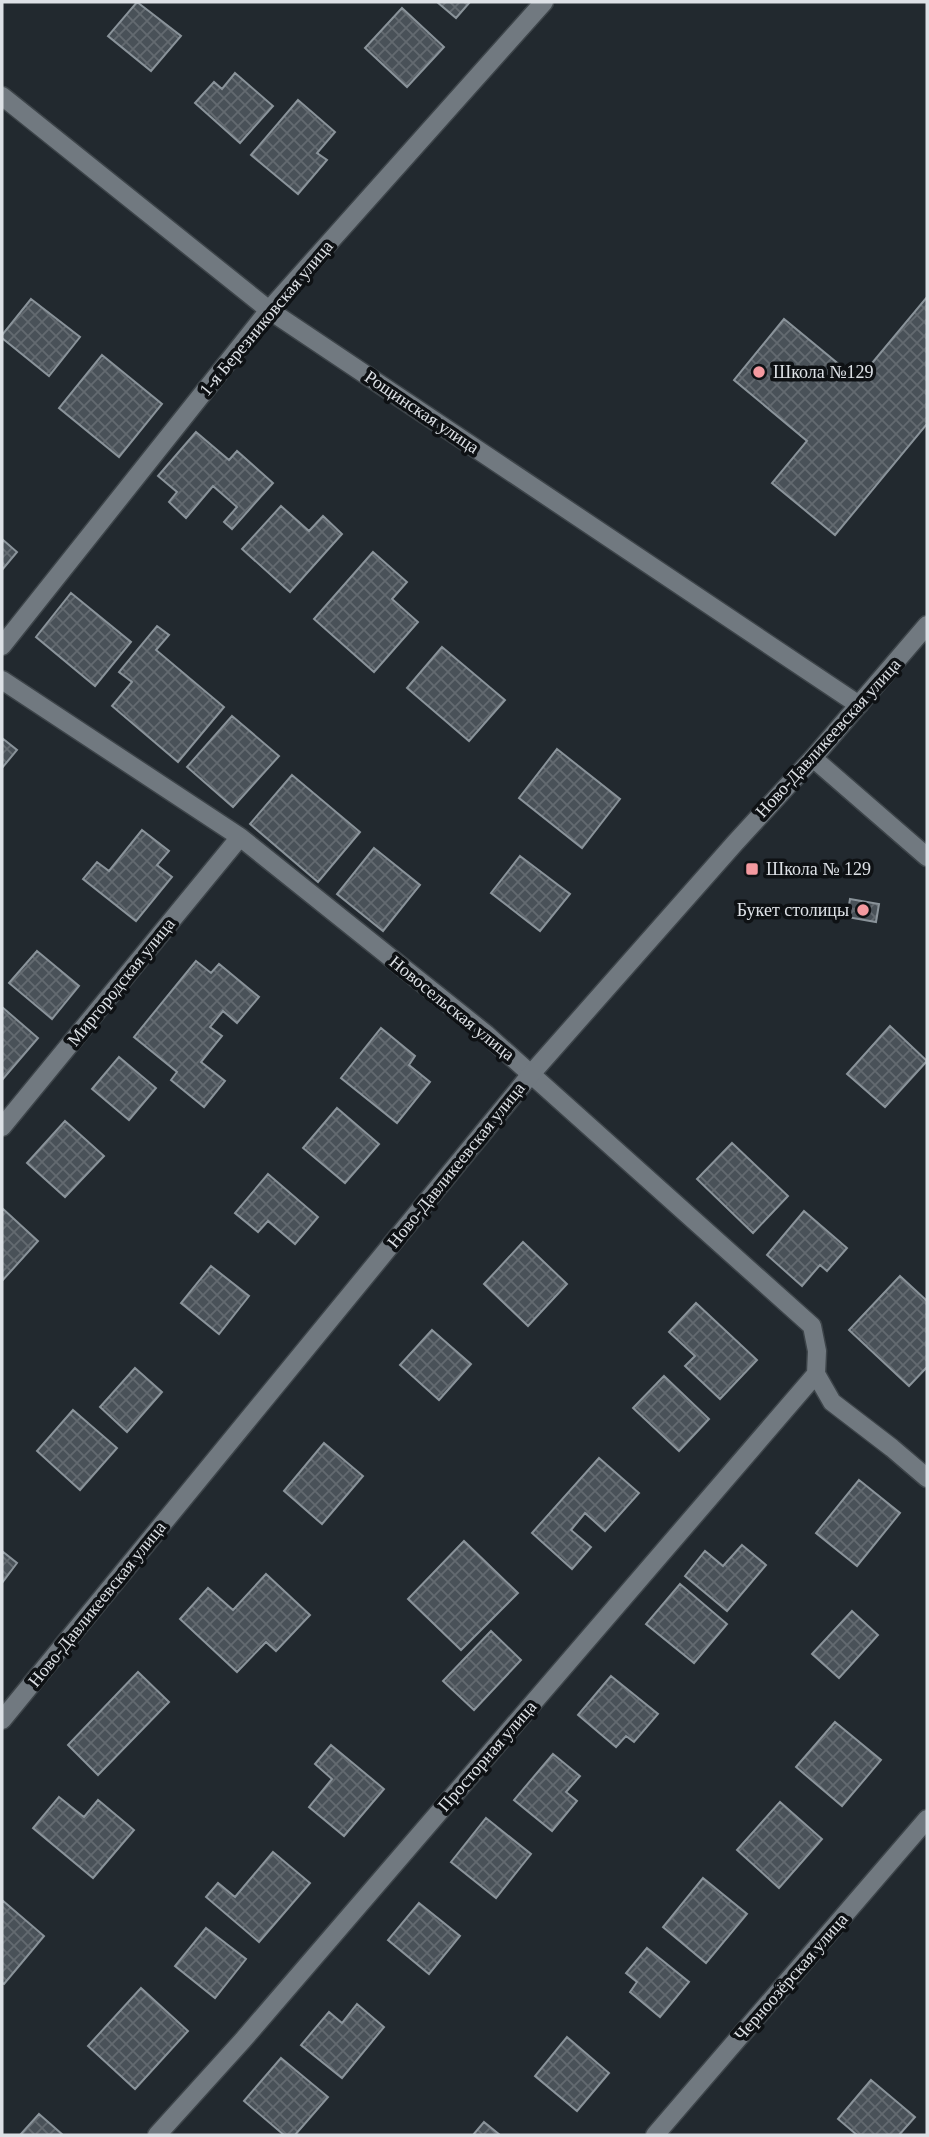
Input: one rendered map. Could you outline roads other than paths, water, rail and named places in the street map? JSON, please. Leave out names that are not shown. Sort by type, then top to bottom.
[{"type":"street","name":"1-я Березниковская улица","points":[[2,646],[269,310],[544,2]]},
{"type":"street","name":"Рощинская улица","points":[[2,96],[269,310],[859,705]]},
{"type":"street","name":"Ново-Давликеевская улица","points":[[2,1720],[531,1074],[813,758],[927,625]]},
{"type":"street","name":"Новосельская улица","points":[[2,680],[240,837],[486,1034],[811,1326],[817,1351],[816,1374],[832,1402],[927,1478]]},
{"type":"street","points":[[813,758],[927,857]]},
{"type":"street","name":"Миргородская улица","points":[[2,1127],[240,837]]},
{"type":"street","name":"Просторная улица","points":[[157,2135],[243,2040],[816,1374]]},
{"type":"street","name":"Черноозёрская улица","points":[[656,2135],[927,1819]]},
{"type":"place","name":"Школа №129","points":[[759,372]]},
{"type":"place","name":"Школа № 129","points":[[752,869]]},
{"type":"place","name":"Букет столицы","points":[[863,910]]}]
